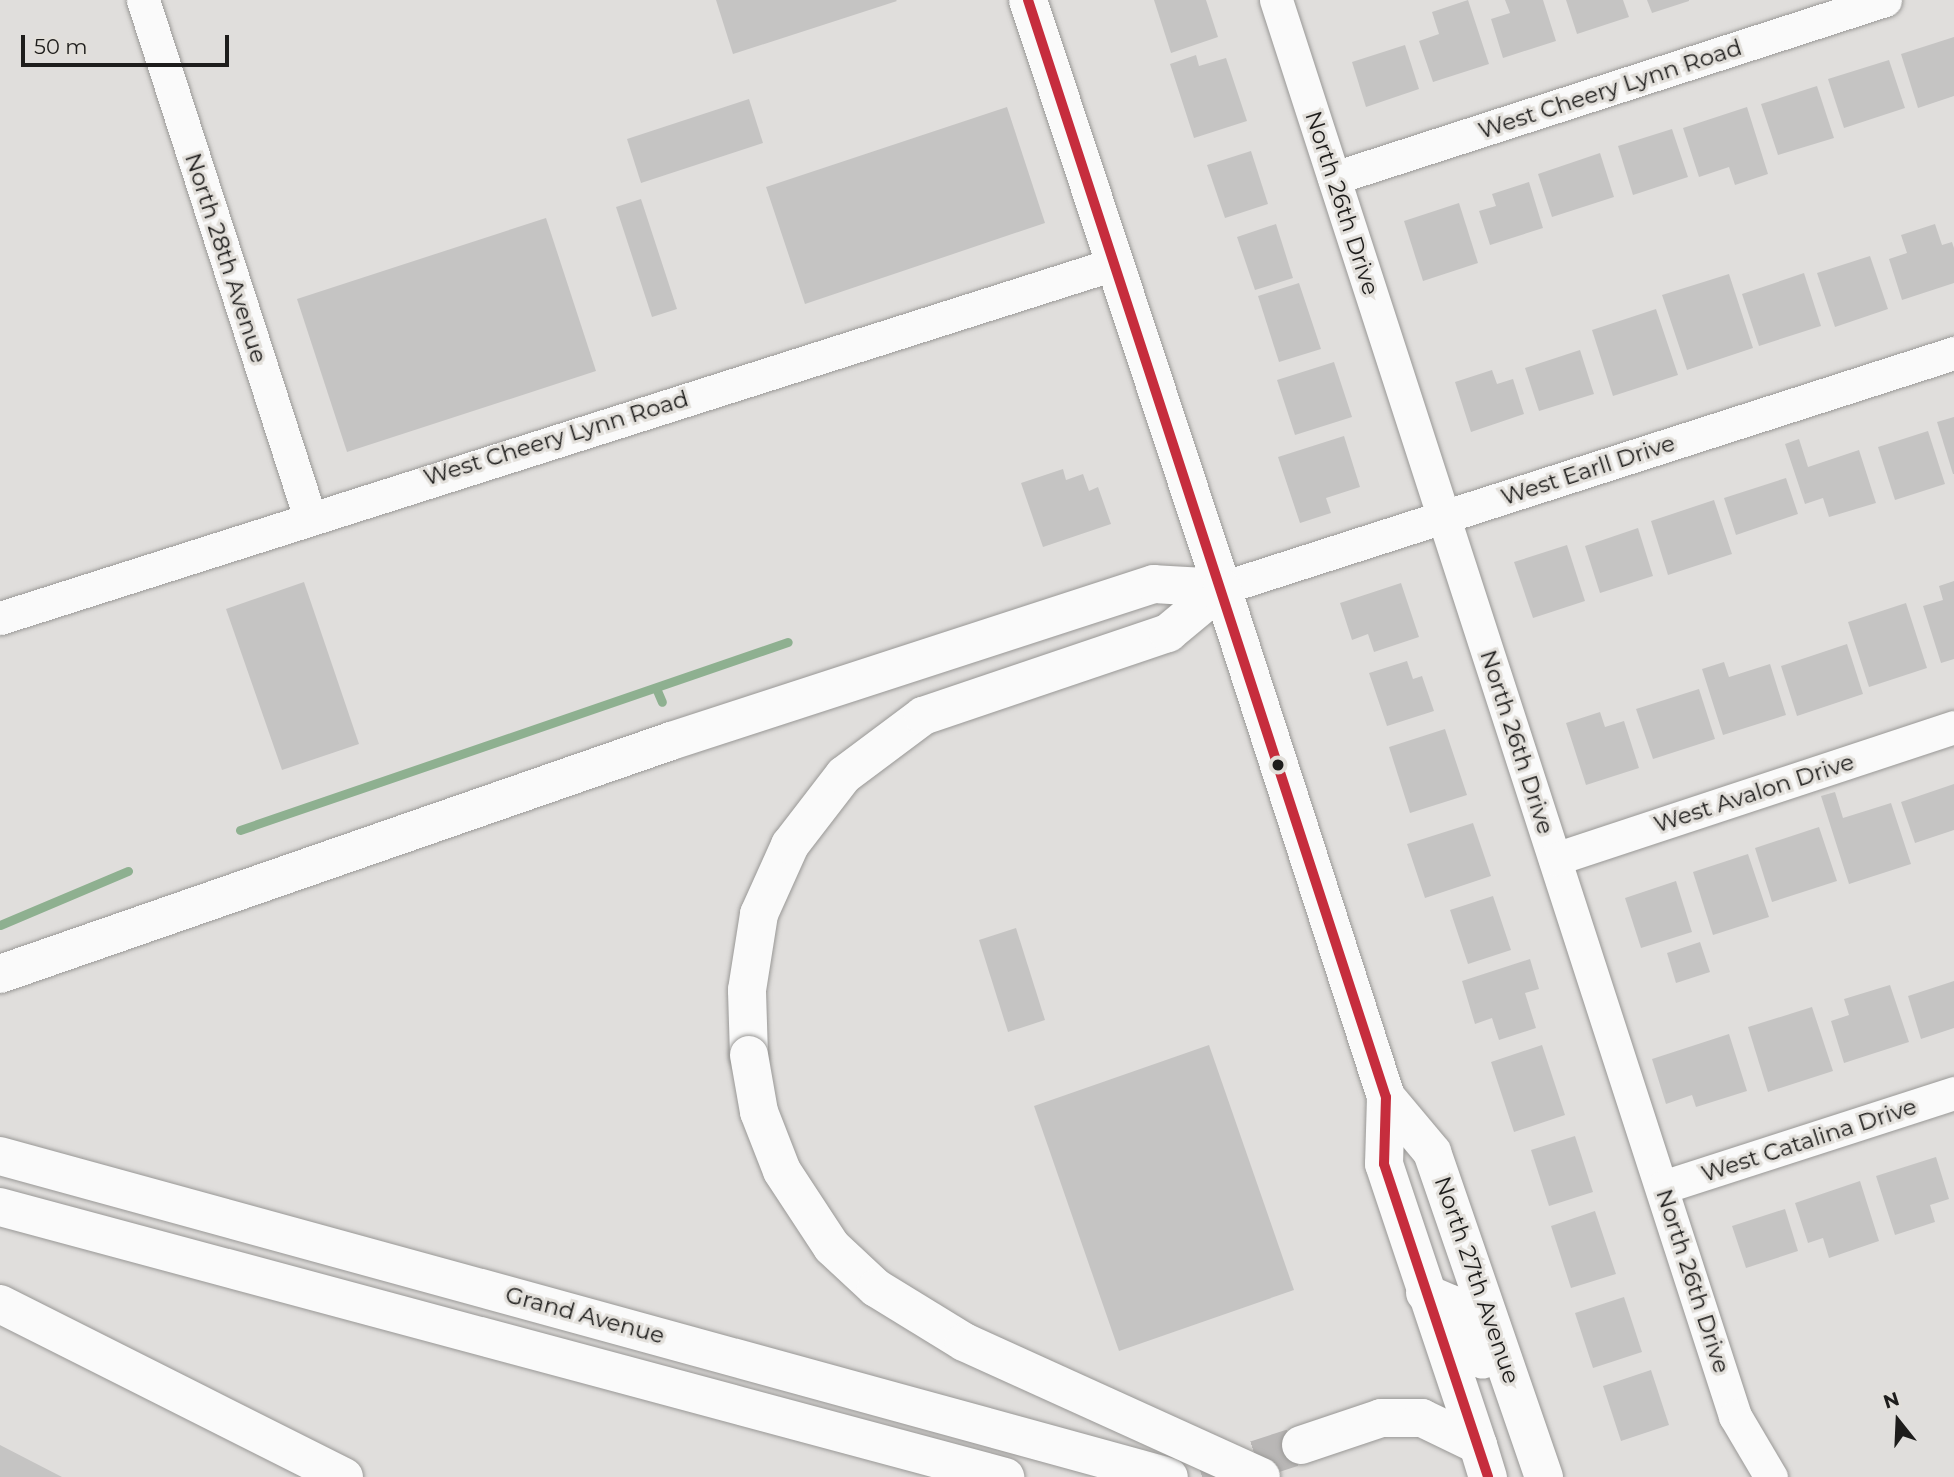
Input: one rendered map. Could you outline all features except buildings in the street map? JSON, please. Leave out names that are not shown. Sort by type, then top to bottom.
[{"type":"main road","name":"North 27th Avenue","points":[[1028,0],[1386,1097],[1384,1164],[1483,1461]]},
{"type":"main road","points":[[0,974],[671,741],[1154,584],[1222,588]]},
{"type":"main road","points":[[1222,588],[1168,633],[923,716],[844,775],[790,845],[759,914],[747,990],[749,1055],[759,1112],[782,1171],[832,1247],[876,1288],[964,1342],[1261,1477]]},
{"type":"main road","name":"North 27th Avenue","points":[[1386,1097],[1432,1152],[1541,1468]]},
{"type":"main road","name":"Grand Avenue","points":[[0,1156],[1168,1477]]},
{"type":"main road","points":[[0,1207],[524,1350],[1005,1477]]},
{"type":"main road","points":[[1425,1293],[1451,1304],[1463,1318],[1514,1433],[1541,1468]]},
{"type":"main road","points":[[0,1304],[344,1477]]},
{"type":"main road","points":[[1301,1445],[1403,1416],[1441,1424],[1483,1461]]},
{"type":"street","name":"North 28th Avenue","points":[[143,0],[309,516]]},
{"type":"street","name":"North 26th Drive","points":[[1276,0],[1663,1187],[1735,1416],[1771,1477]]},
{"type":"street","name":"West Cheery Lynn Road","points":[[1334,178],[1885,0]]},
{"type":"street","name":"West Cheery Lynn Road","points":[[0,618],[309,516],[1114,264]]},
{"type":"street","name":"West Earll Drive","points":[[1222,588],[1954,353]]},
{"type":"street","name":"West Avalon Drive","points":[[1555,859],[1954,727]]},
{"type":"street","name":"West Catalina Drive","points":[[1663,1187],[1954,1093]]},
{"type":"waterway","points":[[240,830],[788,642]]},
{"type":"waterway","points":[[656,688],[662,702]]},
{"type":"waterway","points":[[0,925],[128,871]]},
{"type":"tunnel","points":[[1202,1477],[1301,1445]]},
{"type":"transit line","points":[[1028,0],[1386,1097],[1384,1164],[1488,1477]]}]
